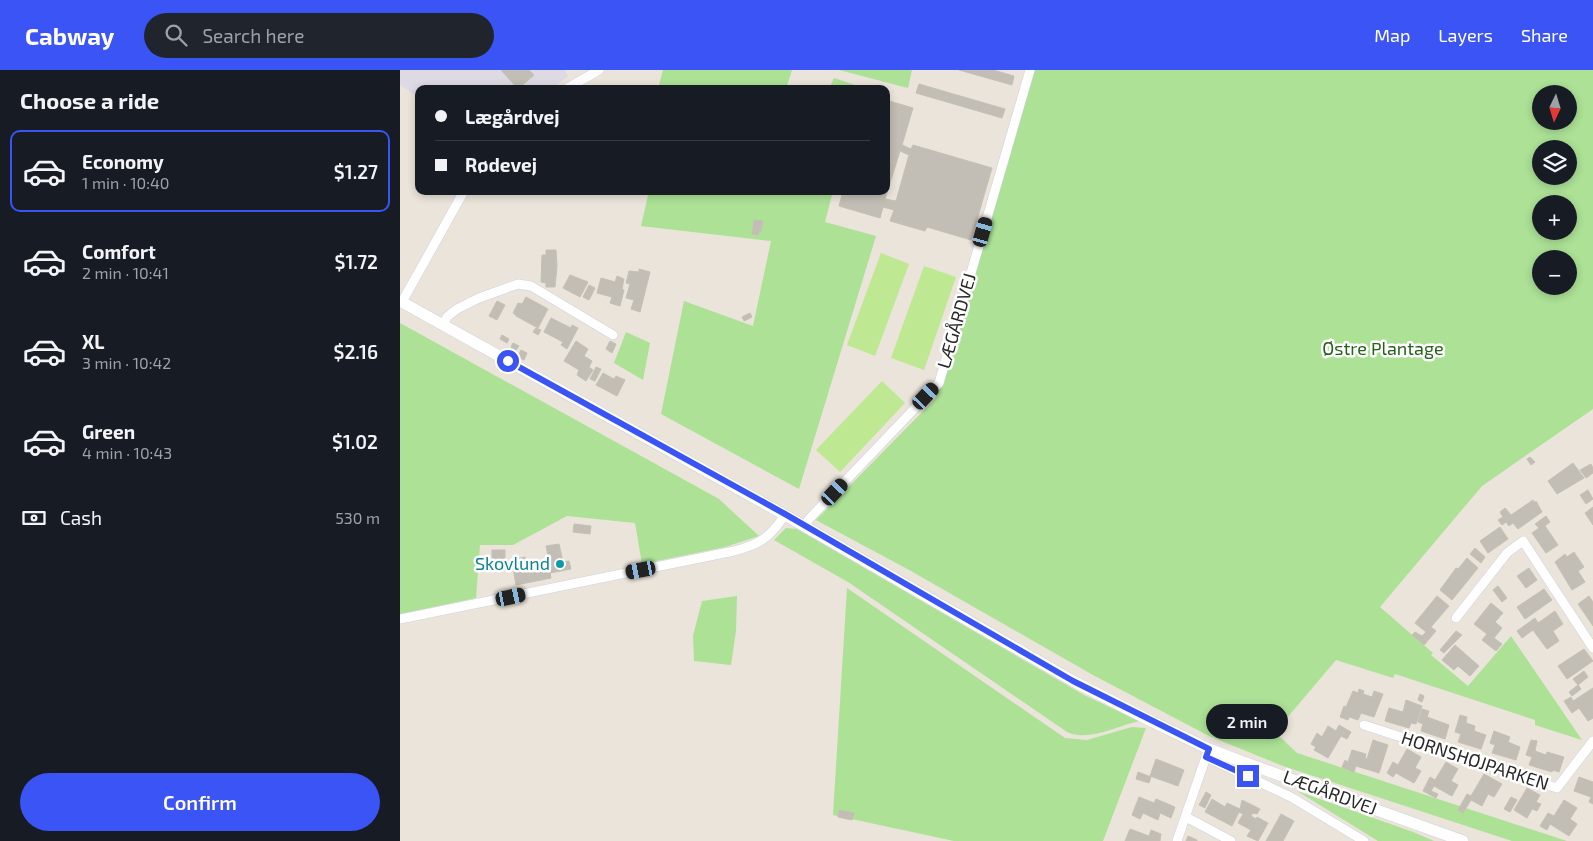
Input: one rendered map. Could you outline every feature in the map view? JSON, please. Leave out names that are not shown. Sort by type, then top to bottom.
[{"type":"street","points":[[573,85],[599,70]]},
{"type":"street","name":"LÆGÅRDVEJ","points":[[805,526],[939,383],[1030,70]]},
{"type":"street","name":"LÆGÅRDVEJ","points":[[462,195],[401,301],[785,514],[1073,681],[1208,753],[1463,841]]},
{"type":"street","points":[[443,325],[447,317],[457,309],[479,298],[518,284],[531,286],[613,335]]},
{"type":"street","points":[[400,619],[750,547],[774,532],[785,514]]},
{"type":"street","points":[[1456,618],[1507,554],[1523,542],[1593,648]]},
{"type":"street","name":"HORNSHØJPARKEN","points":[[1364,725],[1557,788],[1593,741]]},
{"type":"street","points":[[1177,841],[1208,753],[1291,797],[1364,841]]},
{"type":"street","points":[[1186,817],[1231,841]]},
{"type":"shaded area","points":[[400,70],[565,70],[568,76],[556,85],[415,85],[415,95],[400,85]]},
{"type":"green space","points":[[663,70],[792,70],[787,85],[659,85]]},
{"type":"green space","points":[[839,70],[912,70],[908,88]]},
{"type":"green space","name":"Østre Plantage","points":[[1035,70],[1593,70],[1593,409],[1482,486],[1380,607],[1433,653],[1431,655],[1468,686],[1511,636],[1582,740],[1535,725],[1535,720],[1395,674],[1393,678],[1336,660],[1275,732],[1297,753],[1567,841],[1512,841],[1283,766],[1209,736],[1093,675],[911,571],[816,520],[936,398]]},
{"type":"green space","points":[[834,78],[855,85],[831,85]]},
{"type":"green space","points":[[648,195],[832,195],[825,222],[876,236],[799,489],[661,414],[684,301],[753,326],[771,241],[641,226]]},
{"type":"green space","points":[[881,253],[909,264],[875,356],[847,345]]},
{"type":"green space","points":[[924,266],[956,277],[924,370],[891,358]]},
{"type":"green space","points":[[400,323],[719,499],[759,536],[725,547],[642,564],[635,523],[567,516],[513,545],[480,545],[476,598],[400,614]]},
{"type":"green space","points":[[626,332],[650,343],[643,380],[614,363]]},
{"type":"green space","points":[[882,381],[905,403],[840,472],[816,450]]},
{"type":"green space","points":[[786,528],[797,529],[1084,695],[1139,721],[1094,734],[1076,735],[1067,732],[848,582],[774,540]]},
{"type":"green space","points":[[847,588],[1065,738],[1087,740],[1132,727],[1146,728],[1103,841],[954,841],[833,815]]},
{"type":"green space","points":[[737,596],[736,631],[731,665],[694,661],[693,636],[702,601]]},
{"type":"green space","points":[[1297,791],[1413,832],[1434,841],[1378,841]]},
{"type":"building","points":[[501,70],[529,70],[534,75],[523,85],[514,85]]},
{"type":"building","points":[[959,70],[993,70],[1014,76],[1012,85]]},
{"type":"building","points":[[919,84],[1005,109],[1002,118],[916,93]]},
{"type":"building","points":[[890,101],[913,108],[902,145],[911,149],[913,145],[992,168],[971,240],[927,227],[925,231],[890,221],[894,210],[883,207],[880,218],[839,206],[842,195],[886,195],[885,199],[896,201],[909,155],[900,151],[890,183]]},
{"type":"building","points":[[754,220],[763,221],[758,235],[752,234]]},
{"type":"building","points":[[546,250],[556,250],[555,287],[546,287],[546,283],[541,282],[542,255],[546,255]]},
{"type":"building","points":[[639,269],[650,272],[640,312],[631,309],[634,300],[626,298],[630,284],[626,283],[629,271],[639,272]]},
{"type":"building","points":[[570,275],[588,282],[580,297],[563,288]]},
{"type":"building","points":[[617,276],[624,279],[622,289],[624,290],[620,306],[610,303],[612,297],[597,293],[601,278],[615,282]]},
{"type":"building","points":[[589,285],[595,288],[589,300],[583,297]]},
{"type":"building","points":[[526,297],[548,309],[538,328],[513,313],[518,303],[522,304]]},
{"type":"building","points":[[497,301],[505,305],[497,320],[489,316]]},
{"type":"building","points":[[750,313],[752,317],[744,321],[742,317]]},
{"type":"building","points":[[551,318],[571,328],[572,325],[578,328],[567,349],[561,345],[563,342],[544,332]]},
{"type":"building","points":[[536,328],[541,330],[538,335],[533,332]]},
{"type":"building","points":[[502,335],[509,339],[507,343],[500,339]]},
{"type":"building","points":[[576,341],[588,349],[584,356],[592,361],[589,367],[593,370],[586,381],[577,375],[579,370],[564,361]]},
{"type":"building","points":[[610,341],[616,344],[612,353],[606,349]]},
{"type":"building","points":[[513,343],[519,346],[516,350],[511,347]]},
{"type":"building","points":[[521,350],[527,353],[524,360],[518,357]]},
{"type":"building","points":[[596,367],[601,369],[595,381],[590,379]]},
{"type":"building","points":[[603,373],[614,379],[616,376],[625,380],[617,396],[596,385]]},
{"type":"building","points":[[1530,457],[1535,462],[1531,465],[1527,459]]},
{"type":"building","points":[[1573,463],[1584,478],[1557,494],[1548,481]]},
{"type":"building","points":[[1591,464],[1593,473],[1586,478],[1580,470]]},
{"type":"building","points":[[1588,490],[1593,499],[1586,504],[1580,495]]},
{"type":"building","points":[[1533,500],[1535,503],[1536,501],[1542,512],[1518,529],[1513,523],[1509,526],[1506,522],[1502,525],[1498,520],[1503,517],[1500,512],[1505,508],[1511,515]]},
{"type":"building","points":[[1593,507],[1593,525],[1585,513]]},
{"type":"building","points":[[1546,516],[1550,522],[1545,526],[1558,545],[1546,553],[1532,533],[1539,528],[1535,524]]},
{"type":"building","points":[[574,524],[591,526],[590,534],[573,532]]},
{"type":"building","points":[[1500,527],[1508,539],[1488,553],[1480,541]]},
{"type":"building","name":"Skovlund","points":[[559,544],[563,562],[569,561],[571,569],[550,573],[551,578],[516,585],[512,560],[525,557],[527,569],[550,565],[546,546]]},
{"type":"building","points":[[1475,548],[1485,557],[1481,563],[1470,554]]},
{"type":"building","points":[[492,550],[505,550],[505,568],[492,568]]},
{"type":"building","points":[[1574,552],[1584,567],[1578,571],[1585,582],[1572,590],[1555,562],[1565,554],[1567,557]]},
{"type":"building","points":[[1467,558],[1478,568],[1452,600],[1440,590],[1456,568],[1458,569]]},
{"type":"building","points":[[1529,568],[1537,580],[1526,588],[1517,576]]},
{"type":"building","points":[[1498,586],[1507,598],[1502,602],[1493,590]]},
{"type":"building","points":[[1544,589],[1552,600],[1525,619],[1517,607]]},
{"type":"building","points":[[1437,596],[1449,606],[1431,627],[1436,631],[1424,645],[1412,635],[1415,632],[1422,636],[1426,632],[1415,623]]},
{"type":"building","points":[[1589,596],[1593,602],[1593,626],[1578,604]]},
{"type":"building","points":[[1491,603],[1503,613],[1495,622],[1502,628],[1494,638],[1502,644],[1496,651],[1482,640],[1487,634],[1474,624]]},
{"type":"building","points":[[1555,611],[1563,624],[1553,631],[1559,641],[1547,649],[1533,630],[1522,638],[1517,631],[1535,618],[1538,623]]},
{"type":"building","points":[[1456,631],[1462,635],[1444,653],[1440,650]]},
{"type":"building","points":[[1455,645],[1479,666],[1470,676],[1458,666],[1454,670],[1442,660]]},
{"type":"building","points":[[1584,649],[1593,661],[1567,679],[1558,666]]},
{"type":"building","points":[[1584,671],[1588,677],[1578,685],[1573,679]]},
{"type":"building","points":[[1578,685],[1581,689],[1572,696],[1569,692]]},
{"type":"building","points":[[1593,688],[1593,718],[1588,721],[1579,708],[1572,713],[1564,701],[1571,697],[1573,701]]},
{"type":"building","points":[[1359,689],[1364,691],[1363,694],[1372,697],[1374,691],[1383,694],[1374,717],[1361,713],[1358,720],[1349,717],[1348,720],[1340,717],[1353,691],[1358,693]]},
{"type":"building","points":[[1420,694],[1424,696],[1422,702],[1418,700]]},
{"type":"building","points":[[1406,700],[1422,706],[1416,724],[1411,723],[1409,728],[1385,721],[1389,708],[1403,712]]},
{"type":"building","points":[[1422,709],[1429,711],[1427,717],[1449,725],[1445,739],[1421,731],[1423,724],[1418,722]]},
{"type":"building","points":[[1460,715],[1467,717],[1466,723],[1475,726],[1474,731],[1486,735],[1481,749],[1458,742],[1461,734],[1455,732]]},
{"type":"building","points":[[1339,725],[1351,732],[1347,739],[1341,736],[1328,758],[1314,750],[1316,747],[1311,744],[1317,733],[1322,737],[1328,726],[1336,731]]},
{"type":"building","points":[[1494,731],[1510,737],[1508,742],[1520,747],[1516,760],[1492,753],[1495,745],[1490,743]]},
{"type":"building","points":[[1373,740],[1388,745],[1379,773],[1356,766],[1354,772],[1342,767],[1345,760],[1348,762],[1352,750],[1366,754],[1365,758],[1367,759]]},
{"type":"building","points":[[1531,740],[1537,741],[1535,751],[1546,755],[1547,752],[1564,757],[1559,772],[1553,770],[1552,772],[1529,765],[1532,757],[1526,755]]},
{"type":"building","points":[[1407,749],[1421,757],[1415,768],[1421,771],[1414,783],[1396,773],[1393,777],[1387,773],[1393,762],[1398,765]]},
{"type":"building","points":[[1156,759],[1184,770],[1178,786],[1150,776]]},
{"type":"building","points":[[1446,762],[1458,769],[1451,781],[1458,785],[1452,796],[1434,786],[1431,791],[1438,794],[1436,798],[1423,791],[1430,777],[1435,780]]},
{"type":"building","points":[[1138,772],[1151,777],[1149,783],[1136,779]]},
{"type":"building","points":[[1484,774],[1502,784],[1494,797],[1488,794],[1482,806],[1471,800],[1463,813],[1458,810],[1467,794],[1471,796]]},
{"type":"building","points":[[1579,777],[1593,782],[1593,804],[1589,802],[1591,797],[1574,791]]},
{"type":"building","points":[[1527,788],[1540,795],[1536,802],[1541,804],[1537,811],[1532,809],[1527,818],[1514,810]]},
{"type":"building","points":[[1206,792],[1211,795],[1205,808],[1199,805]]},
{"type":"building","points":[[1139,797],[1154,803],[1156,799],[1175,807],[1171,818],[1160,813],[1158,820],[1143,813],[1140,819],[1132,815]]},
{"type":"building","points":[[1511,797],[1517,800],[1510,812],[1504,809]]},
{"type":"building","points":[[1212,799],[1225,807],[1227,803],[1240,809],[1242,800],[1260,809],[1257,814],[1253,813],[1251,816],[1268,823],[1258,841],[1247,836],[1251,830],[1238,823],[1243,814],[1239,812],[1232,826],[1205,812]]},
{"type":"building","points":[[1564,800],[1577,808],[1570,819],[1577,824],[1569,836],[1550,824],[1547,830],[1540,826],[1548,813],[1554,816]]},
{"type":"building","points":[[839,810],[854,813],[852,820],[838,817]]},
{"type":"building","points":[[1281,814],[1294,821],[1283,841],[1266,841]]},
{"type":"building","points":[[1130,829],[1149,836],[1151,830],[1161,834],[1160,841],[1125,841]]},
{"type":"building","points":[[1188,836],[1197,840],[1197,841],[1186,841]]},
{"type":"place","name":"Skovlund","points":[[560,564]]},
{"type":"route","points":[[508,361],[785,514],[1073,681],[1209,749],[1206,757],[1248,776]]}]
